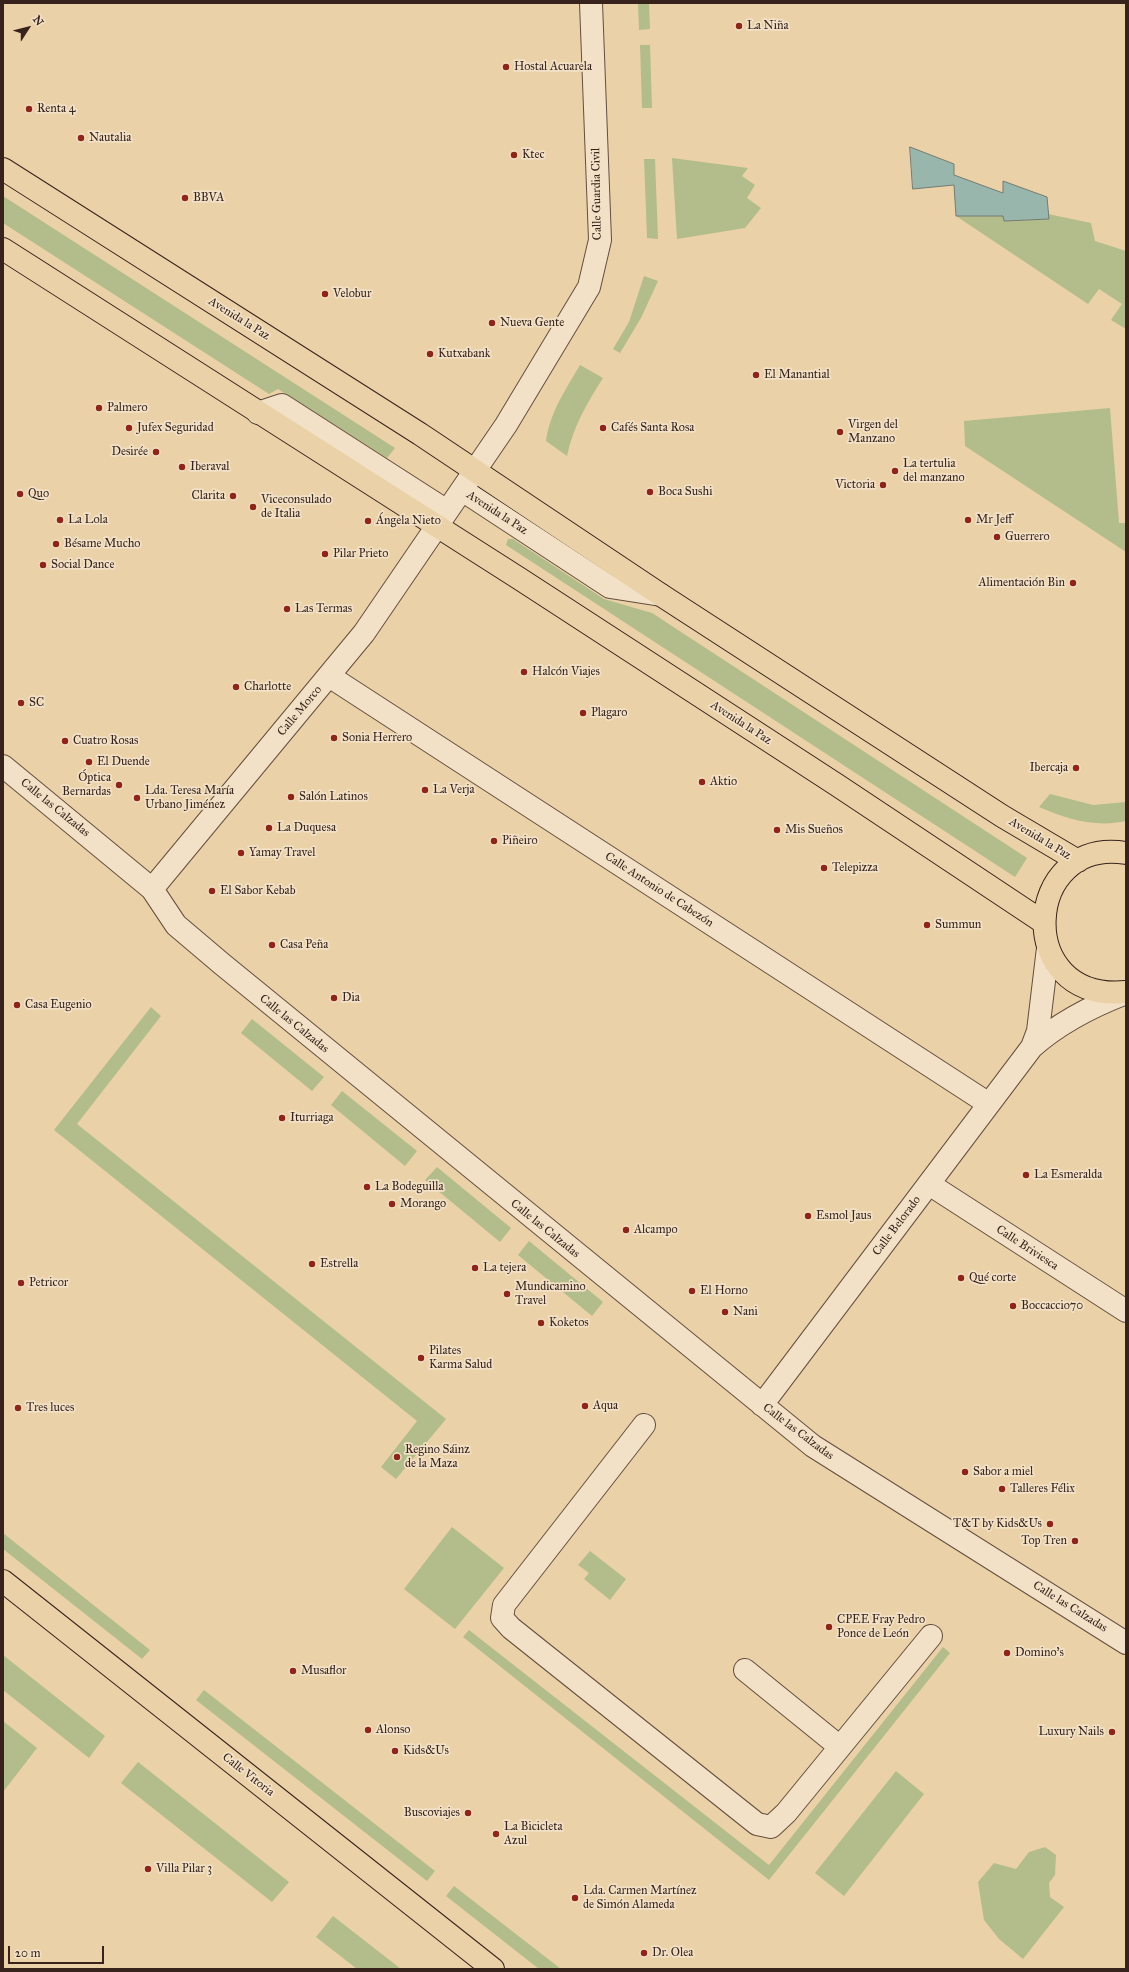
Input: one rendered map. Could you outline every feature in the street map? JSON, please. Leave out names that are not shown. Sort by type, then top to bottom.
[{"type":"main road","name":"Avenida la Paz","points":[[3,169],[420,434],[661,595],[1002,816],[1078,861]]},
{"type":"main road","name":"Avenida la Paz","points":[[3,249],[258,413],[442,519],[1043,922]]},
{"type":"main road","points":[[1122,850],[1090,855],[1078,861],[1063,873],[1050,890],[1044,908],[1043,922],[1048,948],[1057,964],[1069,978],[1082,986],[1097,992],[1113,994],[1126,993]]},
{"type":"main road","name":"Calle Vitoria","points":[[3,1582],[493,1969]]},
{"type":"street","name":"Calle Guardia Civil","points":[[475,471],[512,416],[578,307],[588,287],[595,264],[600,240],[591,3]]},
{"type":"street","name":"Avenida la Paz","points":[[442,519],[475,471]]},
{"type":"street","name":"Avenida la Paz","points":[[462,490],[610,587],[661,595]]},
{"type":"street","name":"Calle Morco","points":[[152,889],[364,633],[442,519]]},
{"type":"street","name":"Calle Antonio de Cabezón","points":[[329,676],[989,1104]]},
{"type":"street","name":"Calle las Calzadas","points":[[3,766],[152,889],[181,930],[762,1406],[813,1446],[1126,1643]]},
{"type":"street","name":"Calle Belorado","points":[[1032,1046],[1038,1031],[1048,948]]},
{"type":"street","name":"Calle Belorado","points":[[762,1406],[1032,1046],[1044,1036],[1082,1012],[1126,993]]},
{"type":"street","name":"Calle Briviesca","points":[[929,1184],[1126,1311]]},
{"type":"street","points":[[644,1425],[504,1605],[502,1618],[511,1628],[757,1824],[771,1827],[786,1814],[931,1636]]},
{"type":"street","points":[[745,1670],[840,1747]]},
{"type":"green space","points":[[638,3],[649,3],[650,29],[639,30]]},
{"type":"green space","points":[[640,45],[650,45],[652,108],[642,108]]},
{"type":"green space","points":[[672,158],[748,168],[742,176],[755,185],[747,198],[761,208],[745,228],[677,239]]},
{"type":"green space","points":[[644,159],[655,159],[658,239],[647,238]]},
{"type":"green space","points":[[3,196],[395,448],[387,458],[278,389],[269,394],[3,223]]},
{"type":"green space","points":[[1048,214],[1091,223],[1095,241],[1126,251],[1126,329],[1111,320],[1122,304],[1099,289],[1088,304],[956,216],[1003,216],[1004,221],[1048,219]]},
{"type":"green space","points":[[644,276],[658,281],[641,318],[620,353],[613,349],[629,322]]},
{"type":"green space","points":[[580,365],[603,378],[581,416],[573,435],[567,456],[546,441],[551,420],[555,411]]},
{"type":"green space","points":[[1110,408],[1119,523],[1126,523],[1126,552],[965,446],[964,421]]},
{"type":"green space","points":[[508,539],[513,539],[604,599],[652,613],[1027,858],[1015,877],[506,545]]},
{"type":"green space","points":[[1050,794],[1093,805],[1126,802],[1126,821],[1115,823],[1093,823],[1071,819],[1039,807]]},
{"type":"green space","points":[[151,1007],[161,1016],[77,1124],[446,1419],[396,1479],[381,1467],[417,1421],[54,1130]]},
{"type":"green space","points":[[252,1019],[324,1077],[312,1091],[241,1033]]},
{"type":"green space","points":[[342,1091],[417,1151],[405,1166],[331,1105]]},
{"type":"green space","points":[[437,1167],[511,1228],[500,1242],[425,1180]]},
{"type":"green space","points":[[529,1241],[603,1302],[592,1316],[518,1255]]},
{"type":"green space","points":[[452,1527],[504,1568],[455,1629],[404,1589]]},
{"type":"green space","points":[[3,1533],[150,1650],[142,1659],[3,1549]]},
{"type":"green space","points":[[590,1551],[626,1579],[610,1600],[584,1579],[589,1573],[578,1565]]},
{"type":"green space","points":[[469,1630],[769,1865],[943,1647],[950,1653],[769,1880],[463,1637]]},
{"type":"green space","points":[[3,1655],[105,1736],[89,1758],[3,1690]]},
{"type":"green space","points":[[204,1690],[435,1871],[427,1881],[196,1700]]},
{"type":"green space","points":[[3,1721],[37,1748],[3,1792]]},
{"type":"green space","points":[[138,1762],[289,1882],[272,1902],[121,1783]]},
{"type":"green space","points":[[896,1771],[924,1794],[844,1896],[815,1873]]},
{"type":"green space","points":[[1045,1847],[1056,1855],[1055,1875],[1049,1883],[1050,1897],[1064,1907],[1023,1959],[999,1939],[984,1920],[978,1882],[994,1863],[1016,1869],[1029,1852]]},
{"type":"green space","points":[[454,1886],[561,1969],[539,1969],[446,1896]]},
{"type":"green space","points":[[333,1916],[401,1969],[357,1969],[316,1937]]},
{"type":"water","points":[[910,147],[954,164],[954,175],[1003,193],[1003,181],[1047,197],[1049,219],[1004,221],[1003,216],[956,216],[954,185],[913,189]]},
{"type":"place","name":"La Niña","points":[[739,26]]},
{"type":"place","name":"Hostal Acuarela","points":[[506,67]]},
{"type":"place","name":"Renta 4","points":[[29,109]]},
{"type":"place","name":"Nautalia","points":[[81,138]]},
{"type":"place","name":"Ktec","points":[[514,155]]},
{"type":"place","name":"BBVA","points":[[185,198]]},
{"type":"place","name":"Velobur","points":[[325,294]]},
{"type":"place","name":"Nueva Gente","points":[[492,323]]},
{"type":"place","name":"Kutxabank","points":[[430,354]]},
{"type":"place","name":"El Manantial","points":[[756,375]]},
{"type":"place","name":"Palmero","points":[[99,408]]},
{"type":"place","name":"Jufex Seguridad","points":[[129,428]]},
{"type":"place","name":"Cafés Santa Rosa","points":[[603,428]]},
{"type":"place","name":"Virgen del Manzano","points":[[840,432]]},
{"type":"place","name":"Desirée","points":[[156,452]]},
{"type":"place","name":"Iberaval","points":[[182,467]]},
{"type":"place","name":"La tertulia del manzano","points":[[895,471]]},
{"type":"place","name":"Victoria","points":[[883,485]]},
{"type":"place","name":"Boca Sushi","points":[[650,492]]},
{"type":"place","name":"Quo","points":[[20,494]]},
{"type":"place","name":"Clarita","points":[[233,496]]},
{"type":"place","name":"Viceconsulado de Italia","points":[[253,507]]},
{"type":"place","name":"La Lola","points":[[60,520]]},
{"type":"place","name":"Mr Jeff","points":[[968,520]]},
{"type":"place","name":"Ángela Nieto","points":[[368,521]]},
{"type":"place","name":"Guerrero","points":[[997,537]]},
{"type":"place","name":"Bésame Mucho","points":[[56,544]]},
{"type":"place","name":"Pilar Prieto","points":[[325,554]]},
{"type":"place","name":"Social Dance","points":[[43,565]]},
{"type":"place","name":"Alimentación Bin","points":[[1073,583]]},
{"type":"place","name":"Las Termas","points":[[287,609]]},
{"type":"place","name":"Halcón Viajes","points":[[524,672]]},
{"type":"place","name":"Charlotte","points":[[236,687]]},
{"type":"place","name":"SC","points":[[21,703]]},
{"type":"place","name":"Plagaro","points":[[583,713]]},
{"type":"place","name":"Sonia Herrero","points":[[334,738]]},
{"type":"place","name":"Cuatro Rosas","points":[[65,741]]},
{"type":"place","name":"El Duende","points":[[89,762]]},
{"type":"place","name":"Ibercaja","points":[[1076,768]]},
{"type":"place","name":"Aktio","points":[[702,782]]},
{"type":"place","name":"Óptica Bernardas","points":[[119,785]]},
{"type":"place","name":"La Verja","points":[[425,790]]},
{"type":"place","name":"Salón Latinos","points":[[291,797]]},
{"type":"place","name":"Lda. Teresa María Urbano Jiménez","points":[[137,798]]},
{"type":"place","name":"La Duquesa","points":[[269,828]]},
{"type":"place","name":"Mis Sueños","points":[[777,830]]},
{"type":"place","name":"Piñeiro","points":[[494,841]]},
{"type":"place","name":"Yamay Travel","points":[[241,853]]},
{"type":"place","name":"Telepizza","points":[[824,868]]},
{"type":"place","name":"El Sabor Kebab","points":[[212,891]]},
{"type":"place","name":"Summun","points":[[927,925]]},
{"type":"place","name":"Casa Peña","points":[[272,945]]},
{"type":"place","name":"Dia","points":[[334,998]]},
{"type":"place","name":"Casa Eugenio","points":[[17,1005]]},
{"type":"place","name":"Iturriaga","points":[[282,1118]]},
{"type":"place","name":"La Esmeralda","points":[[1026,1175]]},
{"type":"place","name":"La Bodeguilla","points":[[367,1187]]},
{"type":"place","name":"Morango","points":[[392,1204]]},
{"type":"place","name":"Esmol Jaus","points":[[808,1216]]},
{"type":"place","name":"Alcampo","points":[[626,1230]]},
{"type":"place","name":"Estrella","points":[[312,1264]]},
{"type":"place","name":"La tejera","points":[[475,1268]]},
{"type":"place","name":"Qué corte","points":[[961,1278]]},
{"type":"place","name":"Petricor","points":[[21,1283]]},
{"type":"place","name":"El Horno","points":[[692,1291]]},
{"type":"place","name":"Mundicamino Travel","points":[[507,1294]]},
{"type":"place","name":"Boccaccio70","points":[[1013,1306]]},
{"type":"place","name":"Nani","points":[[725,1312]]},
{"type":"place","name":"Koketos","points":[[541,1323]]},
{"type":"place","name":"Pilates Karma Salud","points":[[421,1358]]},
{"type":"place","name":"Aqua","points":[[585,1406]]},
{"type":"place","name":"Tres luces","points":[[18,1408]]},
{"type":"place","name":"Regino Sáinz de la Maza","points":[[397,1457]]},
{"type":"place","name":"Sabor a miel","points":[[965,1472]]},
{"type":"place","name":"Talleres Félix","points":[[1002,1489]]},
{"type":"place","name":"T&T by Kids&Us","points":[[1050,1524]]},
{"type":"place","name":"Top Tren","points":[[1075,1541]]},
{"type":"place","name":"CPEE Fray Pedro Ponce de León","points":[[829,1627]]},
{"type":"place","name":"Domino's","points":[[1007,1653]]},
{"type":"place","name":"Musaflor","points":[[293,1671]]},
{"type":"place","name":"Alonso","points":[[368,1730]]},
{"type":"place","name":"Luxury Nails","points":[[1112,1732]]},
{"type":"place","name":"Kids&Us","points":[[395,1751]]},
{"type":"place","name":"Buscoviajes","points":[[468,1813]]},
{"type":"place","name":"La Bicicleta Azul","points":[[496,1834]]},
{"type":"place","name":"Villa Pilar 3","points":[[148,1869]]},
{"type":"place","name":"Lda. Carmen Martínez de Simón Alameda","points":[[575,1898]]},
{"type":"place","name":"Dr. Olea","points":[[644,1953]]}]
